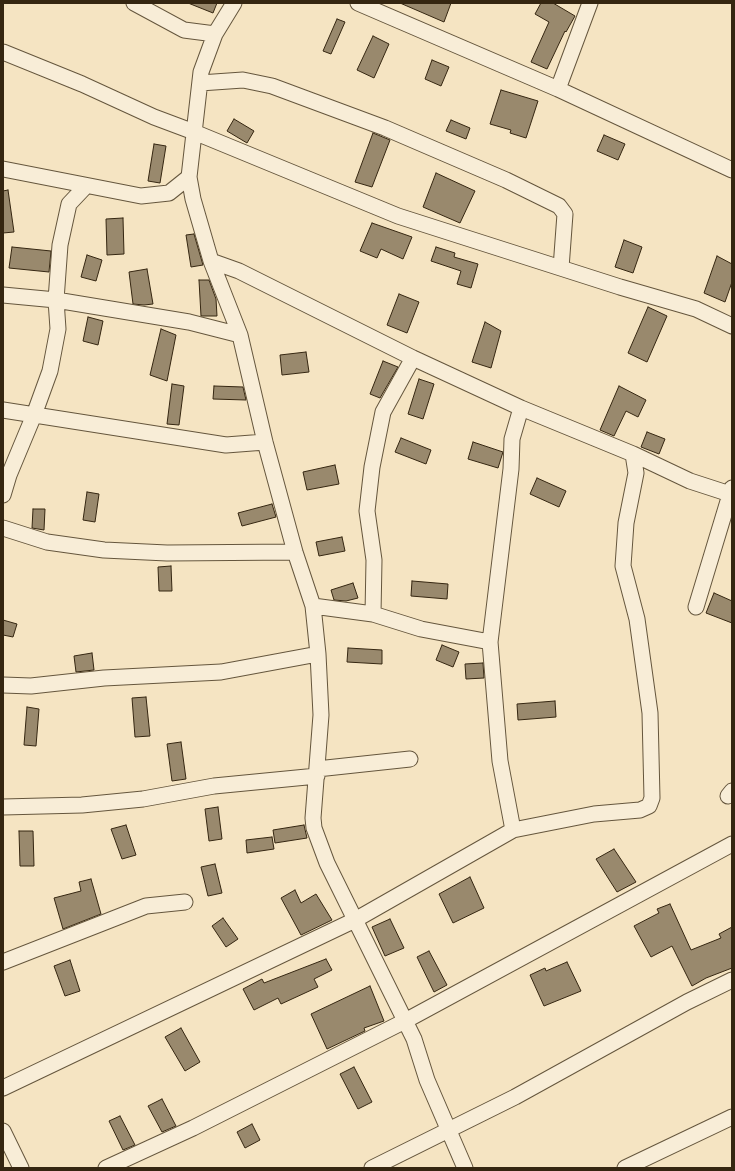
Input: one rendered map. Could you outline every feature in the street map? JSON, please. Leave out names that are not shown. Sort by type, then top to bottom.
[{"type":"street","points":[[134,3],[184,30],[215,34]]},
{"type":"street","points":[[234,3],[215,34],[201,72],[189,177],[193,199],[211,261],[225,293],[240,335],[265,442],[295,552],[313,606],[318,654],[321,716],[313,818],[314,828],[327,863],[414,1040],[427,1080],[465,1168]]},
{"type":"street","points":[[358,3],[558,89],[732,170]]},
{"type":"street","points":[[558,89],[590,3]]},
{"type":"street","points":[[3,52],[82,84],[154,117],[398,216],[696,309],[732,326]]},
{"type":"street","points":[[200,83],[242,80],[272,86],[385,128],[506,180],[559,206],[565,214],[561,268]]},
{"type":"street","points":[[3,169],[141,196],[169,193],[193,199]]},
{"type":"street","points":[[169,193],[189,177]]},
{"type":"street","points":[[3,495],[9,475],[34,415],[50,371],[58,329],[56,300],[60,245],[69,204],[86,186]]},
{"type":"street","points":[[211,261],[239,271],[413,358],[521,408],[634,454],[690,481],[731,491],[696,607]]},
{"type":"street","points":[[225,293],[239,271]]},
{"type":"street","points":[[3,295],[56,300],[189,322],[240,335]]},
{"type":"street","points":[[373,614],[374,560],[367,511],[372,467],[383,412],[413,358]]},
{"type":"street","points":[[513,830],[500,761],[490,642],[511,469],[512,439],[521,408]]},
{"type":"street","points":[[3,410],[127,431],[226,445],[265,442]]},
{"type":"street","points":[[3,1088],[355,920],[513,830],[594,814],[640,810],[649,806],[652,798],[650,713],[637,619],[623,566],[626,523],[636,473],[634,454]]},
{"type":"street","points":[[636,473],[648,462]]},
{"type":"street","points":[[3,528],[47,542],[104,550],[167,553],[295,552]]},
{"type":"street","points":[[313,606],[373,614],[421,629],[490,642]]},
{"type":"street","points":[[3,685],[31,686],[104,678],[221,672],[318,654]]},
{"type":"street","points":[[3,807],[82,805],[143,799],[214,786],[410,759]]},
{"type":"street","points":[[106,1168],[193,1128],[405,1021],[732,844]]},
{"type":"street","points":[[3,962],[146,906],[185,902]]},
{"type":"street","points":[[372,1168],[515,1097],[688,1002],[732,980]]},
{"type":"street","points":[[625,1168],[732,1117]]},
{"type":"street","points":[[3,1131],[21,1168]]},
{"type":"building","points":[[188,3],[217,3],[213,13]]},
{"type":"building","points":[[400,3],[451,3],[444,22]]},
{"type":"building","points":[[541,3],[553,3],[575,16],[566,32],[565,31],[547,69],[531,62],[549,22],[535,14]]},
{"type":"building","points":[[337,19],[345,22],[331,54],[323,51]]},
{"type":"building","points":[[373,36],[389,44],[374,78],[357,70]]},
{"type":"building","points":[[432,60],[449,67],[441,86],[425,79]]},
{"type":"building","points":[[501,90],[538,101],[526,138],[510,133],[511,130],[490,124]]},
{"type":"building","points":[[234,119],[254,131],[247,143],[227,131]]},
{"type":"building","points":[[451,120],[470,128],[466,139],[446,131]]},
{"type":"building","points":[[373,133],[390,140],[372,187],[355,182]]},
{"type":"building","points":[[604,135],[625,144],[618,160],[597,151]]},
{"type":"building","points":[[154,144],[166,146],[160,183],[148,181]]},
{"type":"building","points":[[436,173],[475,191],[460,223],[423,207]]},
{"type":"building","points":[[8,190],[14,232],[3,233],[3,191]]},
{"type":"building","points":[[123,218],[124,254],[107,255],[106,219]]},
{"type":"building","points":[[372,223],[412,237],[403,259],[381,249],[377,258],[360,251]]},
{"type":"building","points":[[194,234],[203,265],[191,267],[186,235]]},
{"type":"building","points":[[624,240],[642,247],[633,273],[615,267]]},
{"type":"building","points":[[12,247],[51,251],[49,272],[9,268]]},
{"type":"building","points":[[436,247],[455,253],[454,257],[478,264],[471,288],[457,284],[461,271],[431,261]]},
{"type":"building","points":[[87,255],[102,260],[96,281],[81,277]]},
{"type":"building","points":[[717,256],[732,264],[732,282],[725,302],[704,293]]},
{"type":"building","points":[[147,269],[153,304],[133,304],[129,272]]},
{"type":"building","points":[[199,280],[209,280],[216,299],[217,316],[201,316]]},
{"type":"building","points":[[399,294],[419,302],[407,333],[387,325]]},
{"type":"building","points":[[648,307],[667,316],[647,362],[628,353]]},
{"type":"building","points":[[88,317],[103,321],[98,345],[83,341]]},
{"type":"building","points":[[485,322],[501,331],[491,368],[472,362]]},
{"type":"building","points":[[161,329],[176,335],[167,381],[150,375]]},
{"type":"building","points":[[306,352],[309,372],[282,375],[280,355]]},
{"type":"building","points":[[383,361],[398,367],[380,398],[370,394]]},
{"type":"building","points":[[419,379],[434,384],[423,419],[408,414]]},
{"type":"building","points":[[172,384],[184,386],[179,425],[167,424]]},
{"type":"building","points":[[214,386],[243,387],[246,400],[213,399]]},
{"type":"building","points":[[619,386],[646,400],[638,417],[626,411],[614,436],[600,430]]},
{"type":"building","points":[[647,432],[665,439],[659,454],[641,447]]},
{"type":"building","points":[[401,438],[431,450],[426,464],[395,452]]},
{"type":"building","points":[[473,442],[503,452],[498,468],[468,459]]},
{"type":"building","points":[[335,465],[339,484],[307,490],[303,472]]},
{"type":"building","points":[[537,478],[566,491],[559,507],[530,494]]},
{"type":"building","points":[[87,492],[99,494],[95,522],[83,520]]},
{"type":"building","points":[[272,504],[276,517],[242,526],[238,513]]},
{"type":"building","points":[[33,509],[45,509],[44,530],[32,528]]},
{"type":"building","points":[[342,537],[345,551],[319,556],[316,542]]},
{"type":"building","points":[[171,566],[172,591],[159,591],[158,567]]},
{"type":"building","points":[[412,581],[448,584],[447,599],[411,596]]},
{"type":"building","points":[[353,583],[358,598],[346,601],[334,600],[331,590]]},
{"type":"building","points":[[714,593],[732,601],[732,623],[706,613]]},
{"type":"building","points":[[3,620],[17,624],[13,637],[3,635]]},
{"type":"building","points":[[442,645],[459,652],[453,667],[436,660]]},
{"type":"building","points":[[348,648],[382,650],[382,664],[347,662]]},
{"type":"building","points":[[92,653],[94,670],[76,672],[74,656]]},
{"type":"building","points":[[483,663],[484,678],[466,679],[465,664]]},
{"type":"building","points":[[146,697],[150,736],[135,737],[132,698]]},
{"type":"building","points":[[555,701],[556,717],[518,720],[517,704]]},
{"type":"building","points":[[27,707],[39,709],[36,746],[24,745]]},
{"type":"building","points":[[181,742],[186,779],[172,781],[167,744]]},
{"type":"building","points":[[218,807],[222,839],[209,841],[205,809]]},
{"type":"building","points":[[126,825],[136,855],[122,859],[111,829]]},
{"type":"building","points":[[304,825],[307,838],[275,843],[273,830]]},
{"type":"building","points":[[19,831],[33,831],[34,866],[20,866]]},
{"type":"building","points":[[272,837],[274,849],[247,853],[246,840]]},
{"type":"building","points":[[614,849],[636,882],[617,892],[596,859]]},
{"type":"building","points":[[215,864],[222,893],[208,896],[201,867]]},
{"type":"building","points":[[470,877],[484,908],[453,923],[439,894]]},
{"type":"building","points":[[91,879],[101,914],[63,929],[54,898],[81,891],[79,882]]},
{"type":"building","points":[[295,890],[301,903],[316,894],[332,920],[301,935],[281,898]]},
{"type":"building","points":[[670,904],[691,950],[721,938],[719,934],[732,927],[732,968],[706,978],[692,986],[672,946],[651,957],[634,926],[659,913],[657,909]]},
{"type":"building","points":[[223,918],[238,939],[226,947],[212,926]]},
{"type":"building","points":[[390,919],[404,948],[385,956],[372,927]]},
{"type":"building","points":[[429,951],[447,985],[434,992],[417,957]]},
{"type":"building","points":[[326,959],[332,970],[314,979],[318,987],[281,1004],[278,998],[254,1010],[243,989],[262,979],[264,983]]},
{"type":"building","points":[[70,960],[80,991],[65,996],[54,966]]},
{"type":"building","points":[[567,962],[581,991],[544,1006],[530,975],[545,968],[546,971]]},
{"type":"building","points":[[370,986],[384,1021],[364,1028],[365,1031],[327,1049],[311,1014]]},
{"type":"building","points":[[181,1028],[200,1062],[185,1071],[165,1037]]},
{"type":"building","points":[[354,1067],[372,1102],[358,1109],[340,1074]]},
{"type":"building","points":[[162,1099],[176,1126],[162,1132],[148,1106]]},
{"type":"building","points":[[120,1116],[135,1145],[123,1150],[109,1121]]},
{"type":"building","points":[[252,1124],[260,1140],[245,1148],[237,1132]]}]
